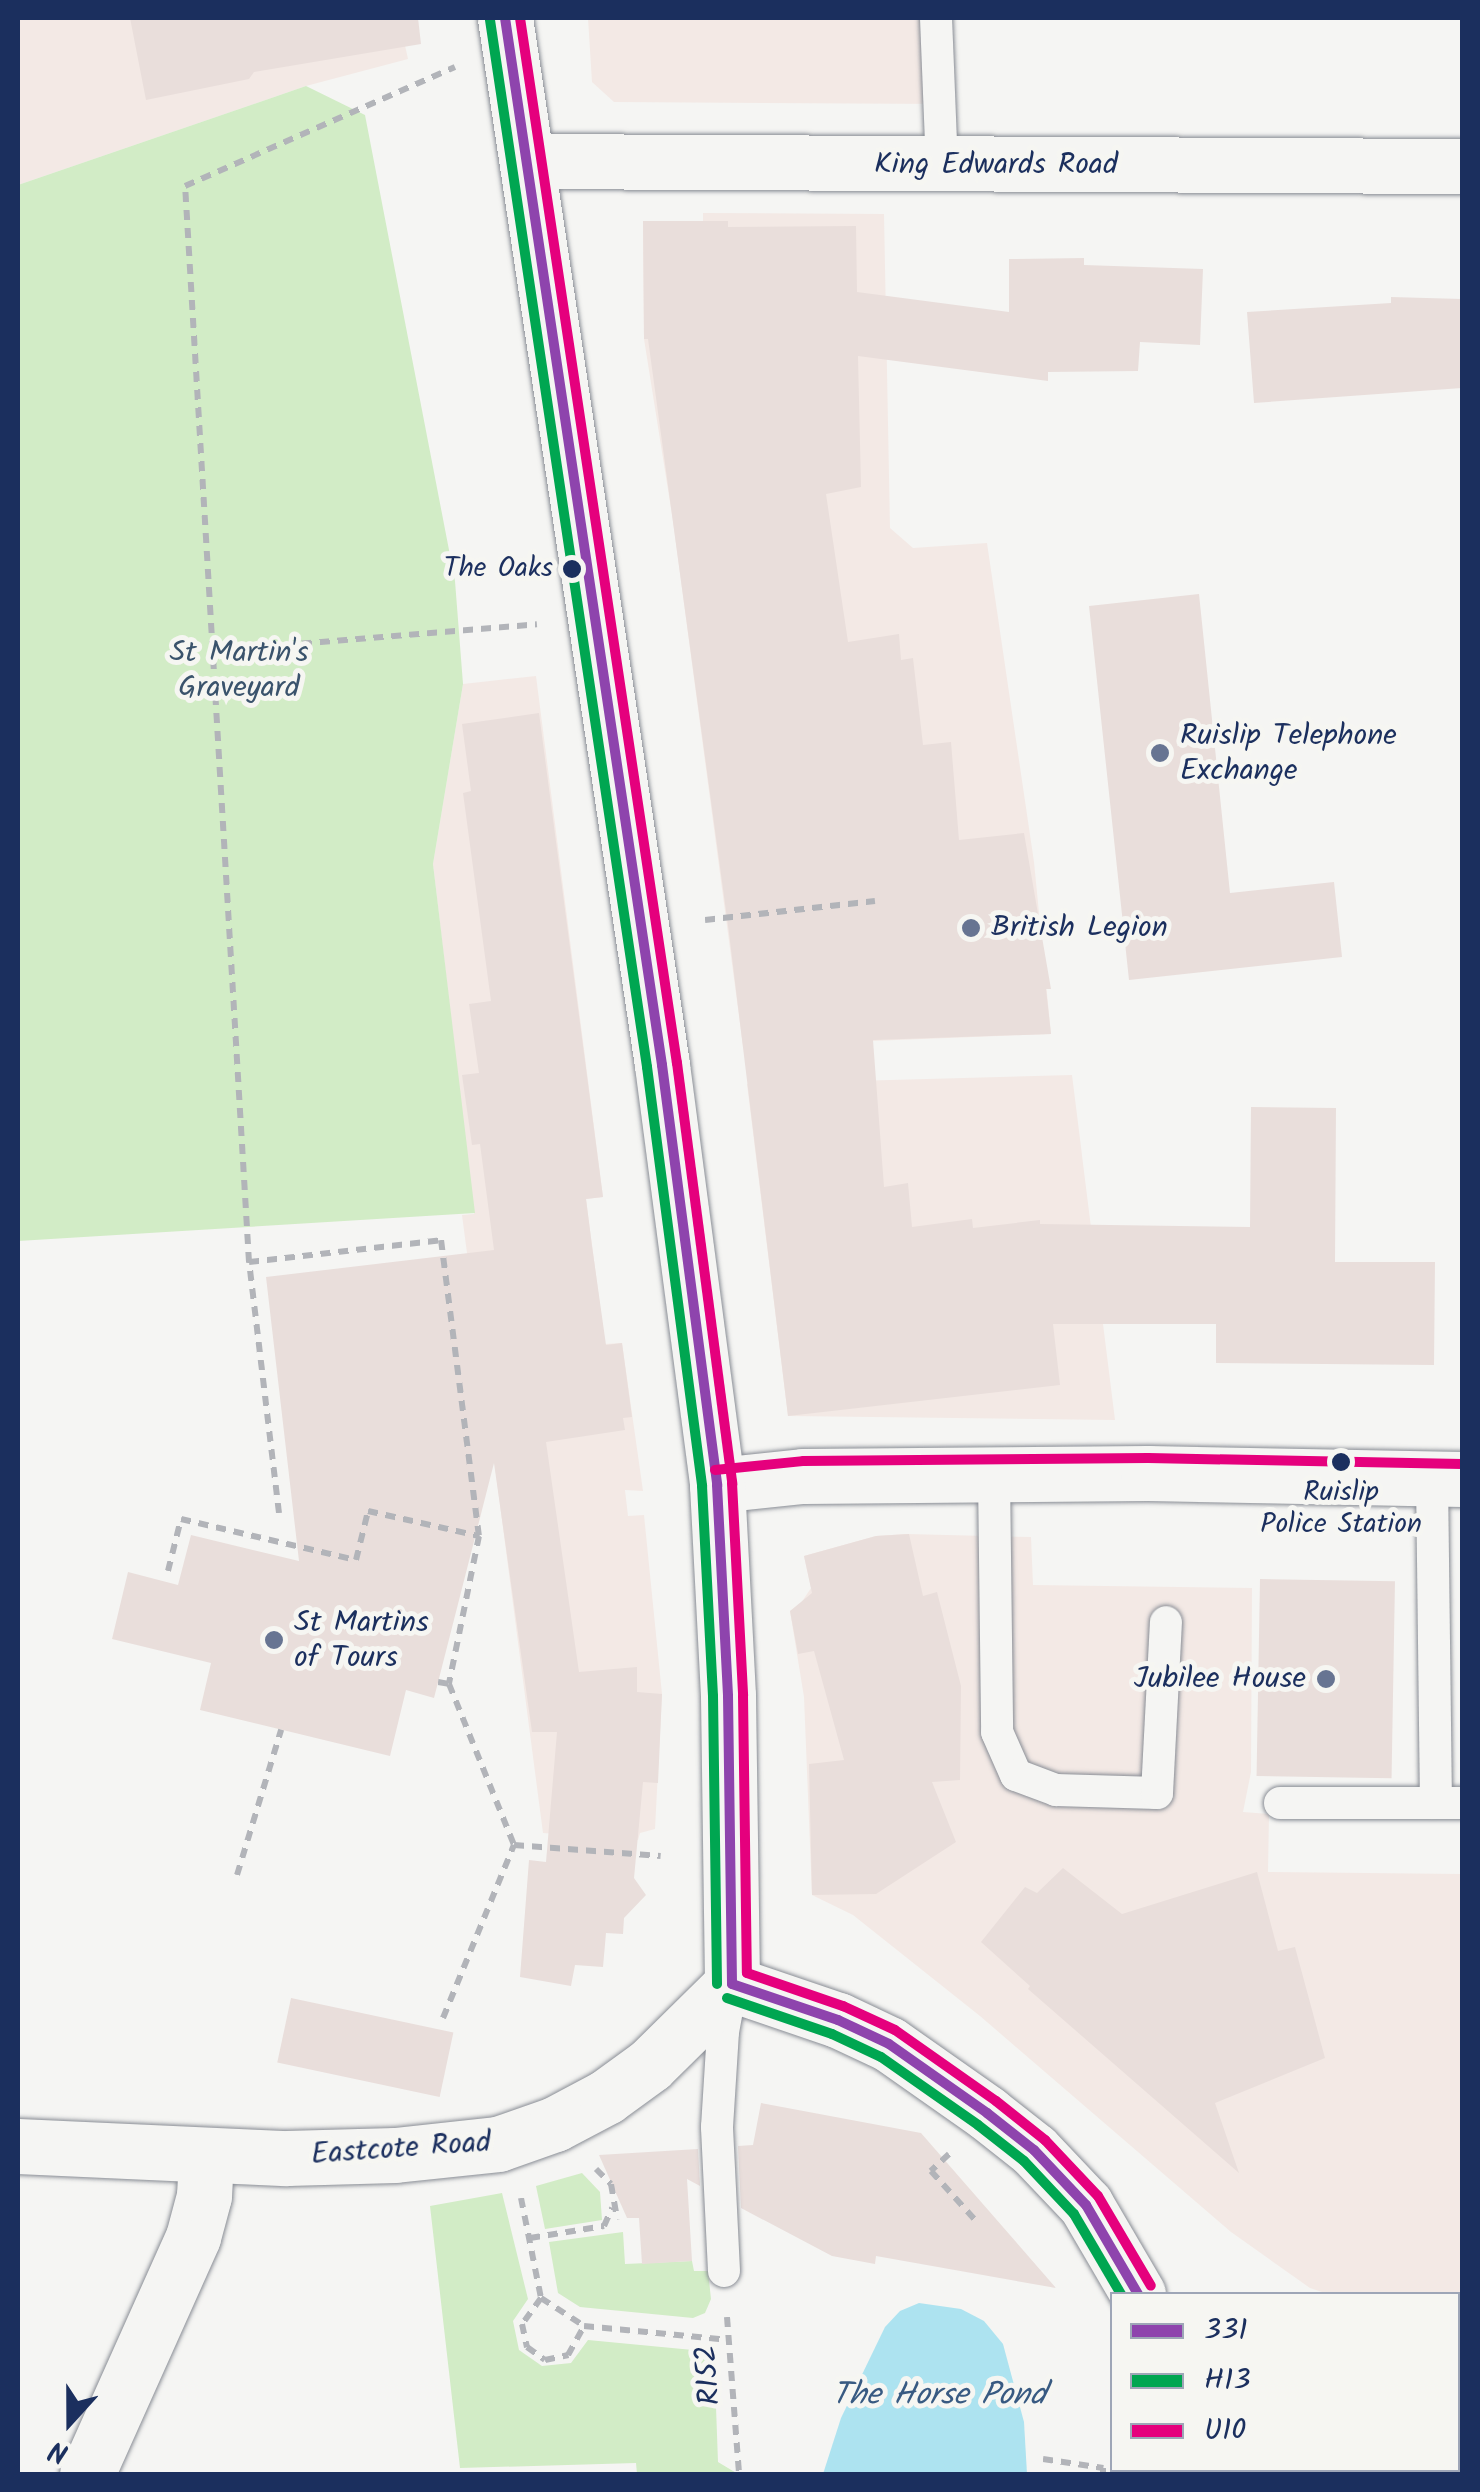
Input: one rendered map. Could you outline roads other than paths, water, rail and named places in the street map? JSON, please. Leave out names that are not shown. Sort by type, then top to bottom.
[{"type":"main road","points":[[505,18],[530,161],[660,1046],[717,1486],[728,1696],[732,1984],[838,2020],[890,2044],[987,2113],[1034,2150],[1086,2205],[1137,2292]]},
{"type":"main road","name":"King Edwards Road","points":[[530,161],[1462,166]]},
{"type":"main road","points":[[717,1486],[803,1476],[1447,1478]]},
{"type":"main road","name":"Eastcote Road","points":[[18,2146],[206,2157],[395,2154],[498,2144],[555,2124],[606,2097],[650,2065],[732,1984]]},
{"type":"main road","points":[[87,2474],[193,2236],[204,2196],[206,2157]]},
{"type":"lane","points":[[936,18],[942,165]]},
{"type":"lane","points":[[994,1475],[997,1732],[1016,1775],[1056,1790],[1157,1793],[1166,1622]]},
{"type":"lane","points":[[1280,1804],[1449,1803],[1447,1478]]},
{"type":"lane","points":[[724,2271],[717,2128],[723,2032],[732,1984]]},
{"type":"water","name":"The Horse Pond","points":[[919,2303],[961,2309],[984,2321],[1003,2344],[1024,2422],[1027,2474],[823,2474],[841,2418],[885,2327],[900,2311]]},
{"type":"place","name":"The Oaks","points":[[572,569]]},
{"type":"place","name":"Ruislip Telephone Exchange","points":[[1160,753]]},
{"type":"place","name":"British Legion","points":[[971,928]]},
{"type":"place","name":"Ruislip Police Station","points":[[1341,1462]]},
{"type":"place","name":"St Martins of Tours","points":[[274,1640]]},
{"type":"place","name":"Jubilee House","points":[[1326,1679]]},
{"type":"park label","name":"St Martin's Graveyard","points":[[239,670]]}]
